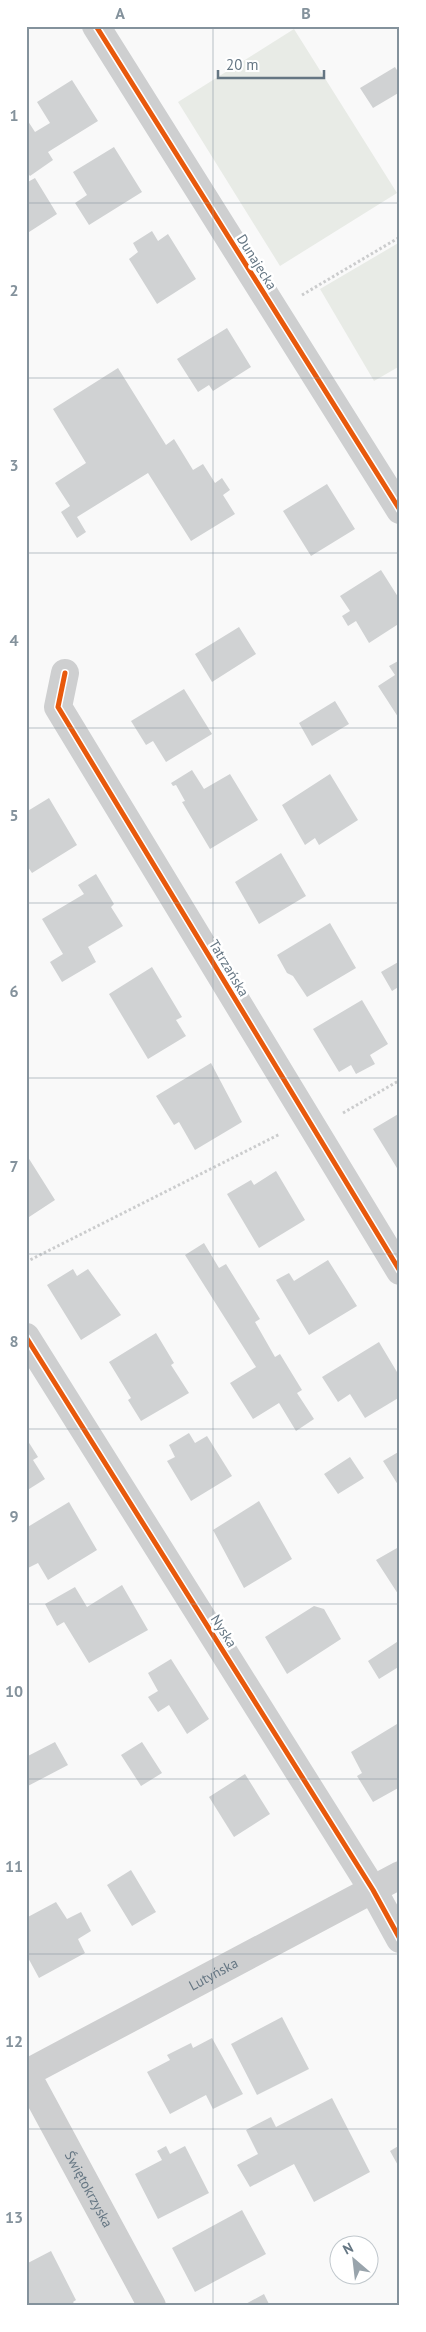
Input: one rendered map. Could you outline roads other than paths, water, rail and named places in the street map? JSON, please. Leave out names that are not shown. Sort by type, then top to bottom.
[{"type":"street","name":"Dunajecka","points":[[96,26],[400,510]]},
{"type":"street","name":"Tatrzańska","points":[[65,673],[58,707],[400,1271]]},
{"type":"street","name":"Nyska","points":[[26,1337],[373,1890],[400,1939]]},
{"type":"street","name":"Lutyńska","points":[[26,2073],[400,1875]]},
{"type":"street","name":"Świętokrzyska","points":[[26,2073],[152,2306]]}]
